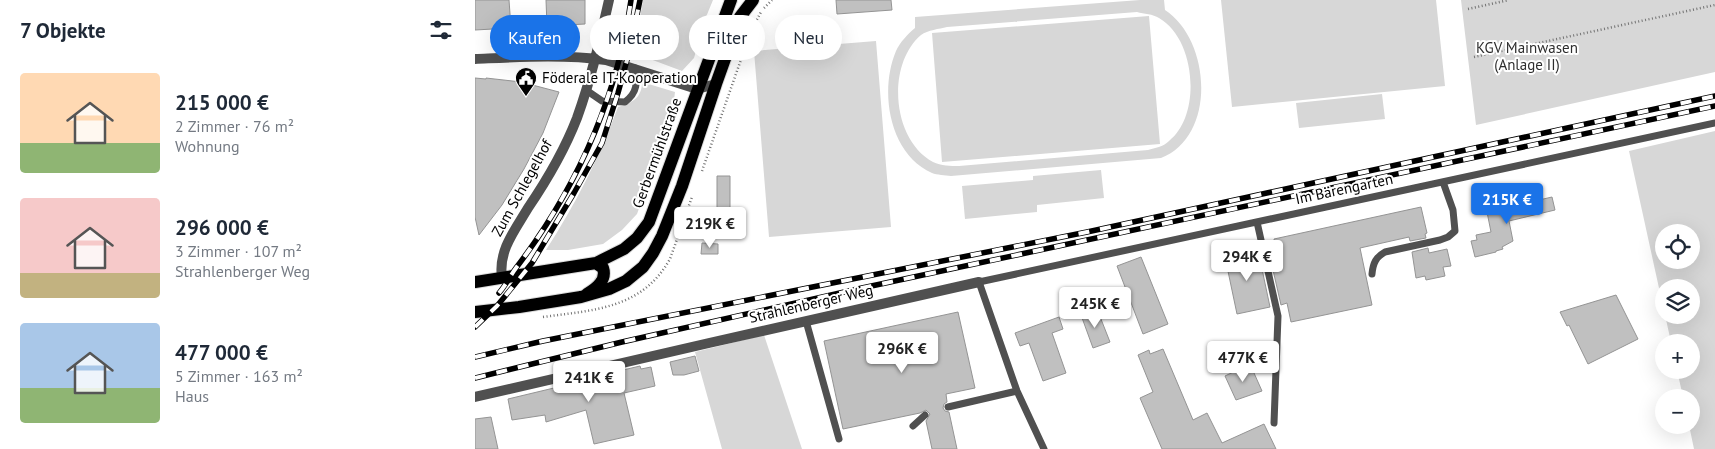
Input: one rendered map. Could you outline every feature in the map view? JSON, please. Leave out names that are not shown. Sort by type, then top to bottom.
[{"type":"main road","name":"Gerbermühlstraße","points":[[475,282],[596,263],[624,249],[637,238],[649,222],[731,0]]},
{"type":"main road","points":[[475,312],[581,298],[626,281],[643,267],[653,253],[682,186],[715,84],[740,17],[753,0]]},
{"type":"main road","points":[[581,298],[600,284],[603,277],[603,268],[596,263]]},
{"type":"street","name":"Zum Schlegelhof","points":[[606,15],[609,0]]},
{"type":"street","points":[[475,59],[590,58]]},
{"type":"street","name":"Zum Schlegelhof","points":[[502,277],[500,266],[507,242],[549,177],[577,119],[595,60]]},
{"type":"street","points":[[606,60],[697,89],[715,84]]},
{"type":"street","name":"Strahlenberger Weg","points":[[475,398],[979,282]]},
{"type":"lane","points":[[586,90],[603,101],[625,102],[631,97],[637,84],[635,68]]},
{"type":"lane","name":"Im Bärengarten","points":[[979,282],[1715,123]]},
{"type":"lane","points":[[1372,274],[1375,261],[1379,255],[1440,240],[1448,237],[1455,231],[1451,205],[1443,182]]},
{"type":"lane","points":[[1257,222],[1278,316],[1274,423]]},
{"type":"lane","points":[[979,282],[1017,391],[1044,449]]},
{"type":"lane","points":[[806,321],[839,439]]},
{"type":"lane","points":[[948,407],[1017,391]]},
{"type":"lane","points":[[913,426],[925,415]]},
{"type":"path","points":[[719,120],[751,31],[760,14],[771,0]]},
{"type":"path","points":[[1468,8],[1509,0]]},
{"type":"path","points":[[1474,57],[1715,5]]},
{"type":"green space","points":[[643,0],[713,0],[707,15],[689,15],[689,60],[692,60],[682,71],[653,60],[679,60],[679,15],[640,15]]},
{"type":"green space","points":[[1140,0],[1164,0],[1165,10],[1180,24],[1192,43],[1199,64],[1201,87],[1199,109],[1192,130],[1179,147],[1161,158],[951,176],[932,173],[917,164],[906,152],[897,137],[891,120],[889,102],[888,84],[891,67],[896,51],[904,38],[915,28],[915,17]],"holes":[[[1137,12],[1157,17],[1171,28],[1181,42],[1187,59],[1190,78],[1187,114],[1180,129],[1164,145],[1148,150],[953,166],[933,162],[919,151],[909,137],[902,120],[899,102],[899,83],[902,64],[910,48],[924,33],[947,27]]]},
{"type":"green space","points":[[1221,0],[1436,0],[1445,86],[1232,107]]},
{"type":"green space","name":"KGV Mainwasen (Anlage II)","points":[[1461,0],[1715,0],[1715,72],[1476,125]]},
{"type":"green space","points":[[1149,16],[1160,144],[942,162],[932,33]]},
{"type":"green space","points":[[876,41],[891,227],[769,237],[755,60],[765,60],[765,50],[775,49],[775,60],[842,60],[842,44]]},
{"type":"green space","points":[[642,82],[675,92],[672,116],[637,214],[622,230],[603,244],[568,250],[546,250],[586,181],[618,107],[628,104],[638,96],[642,88]]},
{"type":"green space","points":[[1382,94],[1385,119],[1299,128],[1296,103]]},
{"type":"green space","points":[[1715,131],[1715,449],[1694,449],[1691,434],[1700,434],[1700,389],[1681,389],[1679,379],[1700,379],[1700,334],[1669,334],[1667,324],[1700,324],[1700,279],[1657,279],[1629,151]]},
{"type":"green space","points":[[1101,170],[1104,198],[1037,205],[1037,212],[965,219],[962,186],[1033,180],[1033,176]]},
{"type":"green space","points":[[764,335],[802,449],[722,449],[695,352]]},
{"type":"building","points":[[475,0],[509,0],[510,15],[490,15],[490,29],[475,30]]},
{"type":"building","points":[[546,0],[585,0],[585,24],[580,24],[580,15],[547,15]]},
{"type":"building","points":[[836,0],[891,0],[892,10],[837,14]]},
{"type":"building","points":[[475,78],[521,82],[559,92],[543,133],[524,169],[502,205],[479,235],[475,217]]},
{"type":"building","points":[[717,176],[730,176],[730,234],[717,234]]},
{"type":"building","points":[[1552,197],[1555,210],[1509,221],[1513,241],[1496,252],[1475,257],[1471,241],[1477,240],[1476,235],[1491,232],[1487,212]]},
{"type":"building","points":[[1421,207],[1427,233],[1425,234],[1426,238],[1410,241],[1409,237],[1360,248],[1372,305],[1291,322],[1287,303],[1281,305],[1268,248],[1275,246],[1274,239]]},
{"type":"building","points":[[702,243],[718,244],[718,254],[701,254]]},
{"type":"building","points":[[1428,248],[1429,253],[1447,249],[1451,266],[1443,267],[1445,276],[1426,280],[1425,276],[1416,278],[1412,252]]},
{"type":"building","points":[[1258,250],[1270,307],[1237,314],[1225,257]]},
{"type":"building","points":[[1141,257],[1168,324],[1143,334],[1117,266]]},
{"type":"building","points":[[1616,295],[1638,339],[1588,364],[1569,325],[1567,326],[1560,312]]},
{"type":"building","points":[[1097,309],[1110,342],[1093,348],[1081,315]]},
{"type":"building","points":[[958,312],[975,388],[946,394],[947,402],[943,408],[949,412],[957,449],[932,449],[926,421],[930,414],[926,410],[920,413],[843,429],[824,341]]},
{"type":"building","points":[[1059,317],[1063,329],[1052,333],[1066,373],[1043,381],[1029,343],[1020,346],[1015,333]]},
{"type":"building","points":[[1163,349],[1193,420],[1207,413],[1222,443],[1264,424],[1276,449],[1162,449],[1140,398],[1153,392],[1138,355],[1149,350],[1150,354]]},
{"type":"building","points":[[695,356],[699,371],[684,375],[673,375],[670,362]]},
{"type":"building","points":[[1250,364],[1262,391],[1236,400],[1225,376]]},
{"type":"building","points":[[640,366],[641,369],[651,367],[655,386],[624,393],[634,435],[594,444],[586,410],[546,422],[545,415],[512,420],[508,399],[558,387],[559,392],[593,380],[594,383],[620,376],[619,371]]},
{"type":"building","points":[[491,417],[498,449],[475,449],[475,419]]},
{"type":"railway","points":[[499,293],[538,238],[557,207],[591,141],[616,72],[631,0]]},
{"type":"railway","points":[[475,327],[497,306],[532,263],[602,143],[630,49],[640,0]]},
{"type":"railway","points":[[475,357],[543,341],[1087,232],[1715,96]]},
{"type":"railway","points":[[475,378],[622,342],[862,288],[1715,106]]},
{"type":"place","name":"Föderale IT-Kooperation","points":[[526,97]]}]
